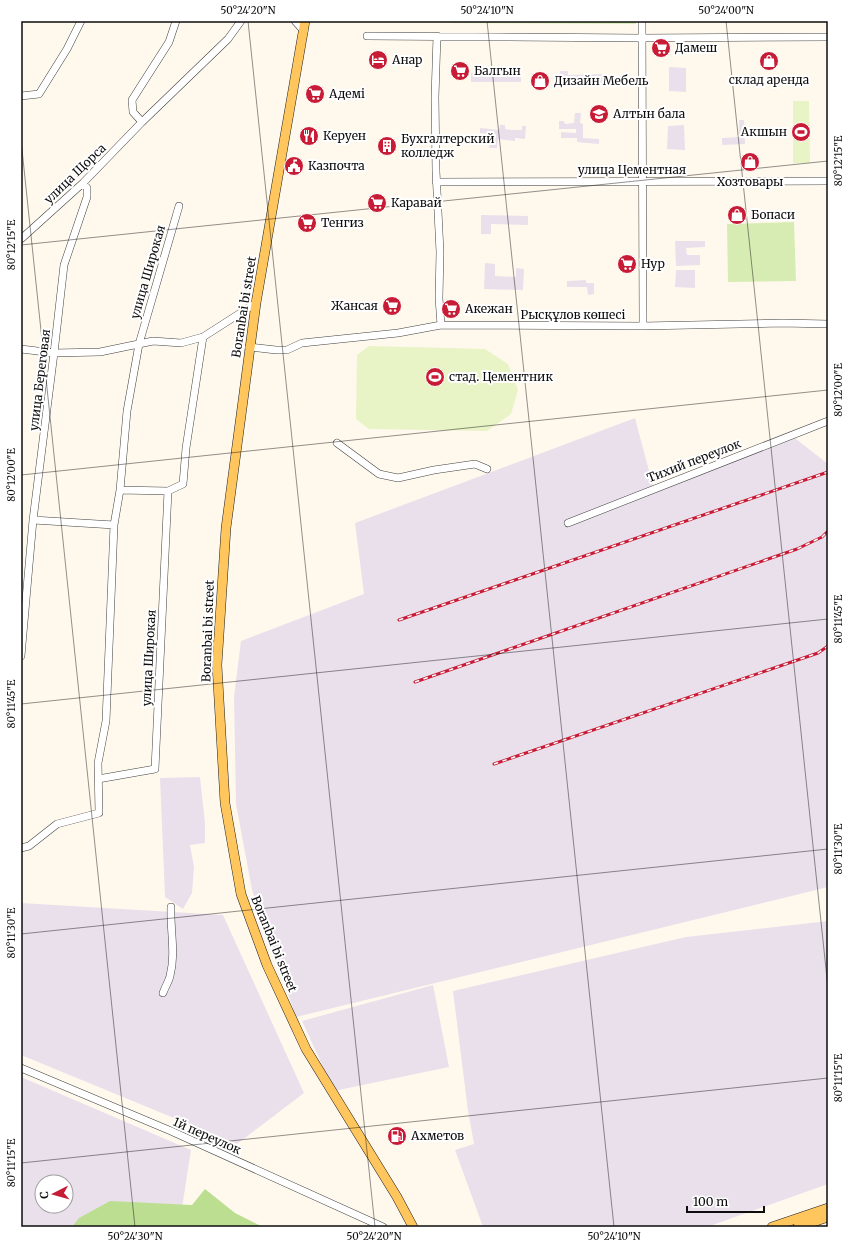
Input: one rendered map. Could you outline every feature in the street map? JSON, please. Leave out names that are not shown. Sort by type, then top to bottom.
[{"type":"main road","name":"Boranbai bi street","points":[[305,21],[249,347],[226,528],[217,665],[225,803],[241,894],[267,965],[306,1049],[397,1197],[413,1227]]},
{"type":"main road","points":[[772,1227],[828,1208]]},
{"type":"main road","points":[[798,1227],[828,1217]]},
{"type":"street","points":[[21,96],[39,94],[67,49],[81,21]]},
{"type":"street","points":[[142,122],[133,112],[132,100],[169,42],[176,21]]},
{"type":"street","name":"улица Щорса","points":[[21,239],[83,183],[142,122],[228,39],[241,21]]},
{"type":"street","points":[[295,21],[304,31]]},
{"type":"street","points":[[642,21],[643,326]]},
{"type":"street","points":[[367,36],[642,38],[828,37]]},
{"type":"street","points":[[437,36],[435,97],[436,182],[440,252],[439,298],[441,325]]},
{"type":"street","name":"улица Цементная","points":[[436,182],[828,181]]},
{"type":"street","name":"улица Береговая","points":[[21,656],[33,520],[64,266],[87,197],[87,188],[83,183]]},
{"type":"street","name":"улица Широкая","points":[[21,848],[29,846],[57,824],[99,813],[98,763],[106,721],[114,525],[120,490],[127,411],[139,344],[179,206]]},
{"type":"street","points":[[21,349],[54,353],[100,352],[153,342],[181,343],[203,337],[256,303]]},
{"type":"street","name":"Рысқұлов көшесі","points":[[249,347],[287,350],[302,344],[398,333],[441,325],[643,326],[774,323],[828,324]]},
{"type":"street","points":[[120,490],[168,491],[183,484],[186,448],[203,337]]},
{"type":"street","name":"Тихий переулок","points":[[568,522],[828,420]]},
{"type":"street","points":[[337,443],[379,474],[398,478],[434,470],[475,464],[487,469]]},
{"type":"street","name":"улица Широкая","points":[[98,779],[155,769],[168,491]]},
{"type":"street","points":[[33,520],[114,525]]},
{"type":"street","points":[[163,993],[170,976],[173,954],[171,907]]},
{"type":"street","name":"1й переулок","points":[[21,1068],[164,1128],[383,1227]]},
{"type":"shaded area","points":[[669,67],[686,68],[686,92],[669,91]]},
{"type":"shaded area","points":[[560,71],[568,71],[568,75],[603,74],[604,83],[561,85]]},
{"type":"shaded area","points":[[471,73],[521,74],[521,82],[471,82]]},
{"type":"shaded area","points":[[575,113],[581,113],[580,123],[583,124],[583,138],[599,139],[599,144],[577,142],[577,138],[561,138],[561,132],[576,133],[576,129],[559,129],[559,121],[564,121],[565,124],[574,123]]},
{"type":"shaded area","points":[[739,120],[744,120],[745,144],[722,145],[722,138],[739,137]]},
{"type":"shaded area","points":[[500,125],[505,125],[505,129],[512,130],[522,130],[522,126],[526,126],[525,139],[515,138],[515,141],[498,139],[497,148],[489,148],[490,134],[480,133],[480,128],[499,130]]},
{"type":"shaded area","points":[[684,125],[685,150],[667,149],[668,126]]},
{"type":"shaded area","points":[[481,215],[528,216],[528,225],[491,224],[491,234],[481,234]]},
{"type":"shaded area","points":[[675,241],[705,241],[705,247],[686,248],[687,255],[700,255],[700,265],[676,266]]},
{"type":"shaded area","points":[[485,263],[495,264],[495,276],[516,277],[516,268],[524,269],[523,290],[484,289]]},
{"type":"shaded area","points":[[676,270],[695,270],[695,288],[675,287]]},
{"type":"shaded area","points":[[586,280],[586,283],[594,283],[594,294],[588,295],[587,287],[567,287],[567,281]]},
{"type":"shaded area","points":[[635,418],[653,486],[791,435],[828,464],[828,887],[296,1017],[252,890],[236,804],[234,697],[241,641],[364,594],[355,523]]},
{"type":"shaded area","points":[[200,777],[205,823],[205,843],[190,845],[194,867],[192,893],[183,909],[165,897],[160,778]]},
{"type":"shaded area","points":[[21,903],[223,915],[304,1093],[237,1144],[21,1055]]},
{"type":"shaded area","points":[[828,921],[828,1184],[707,1227],[483,1227],[455,1150],[474,1144],[468,1111],[453,991],[686,937]]},
{"type":"shaded area","points":[[433,985],[449,1067],[334,1091],[302,1021]]},
{"type":"shaded area","points":[[21,1077],[191,1150],[179,1227],[21,1227]]},
{"type":"green space","points":[[451,21],[636,21],[636,24],[451,23]]},
{"type":"green space","name":"Акшын","points":[[793,101],[809,101],[810,163],[793,163]]},
{"type":"green space","points":[[794,222],[796,281],[728,282],[727,224]]},
{"type":"green space","name":"стад. Цементник","points":[[369,346],[485,349],[508,364],[518,390],[511,414],[487,431],[369,429],[356,419],[357,355]]},
{"type":"green space","points":[[205,1189],[235,1213],[261,1226],[72,1227],[79,1218],[110,1201],[192,1205]]},
{"type":"railway","points":[[399,620],[828,472]]},
{"type":"railway","points":[[415,682],[797,549],[822,537],[828,531]]},
{"type":"railway","points":[[494,764],[818,653],[828,646]]},
{"type":"place","name":"Дамеш","points":[[661,48]]},
{"type":"place","name":"Анар","points":[[378,60]]},
{"type":"place","name":"склад аренда","points":[[769,61]]},
{"type":"place","name":"Балгын","points":[[460,71]]},
{"type":"place","name":"Дизайн Мебель","points":[[540,81]]},
{"type":"place","name":"Адемi","points":[[315,94]]},
{"type":"place","name":"Алтын бала","points":[[599,114]]},
{"type":"place","name":"Акшын","points":[[801,132]]},
{"type":"place","name":"Керуен","points":[[309,136]]},
{"type":"place","name":"Бухгалтерский колледж","points":[[387,146]]},
{"type":"place","name":"Хозтовары","points":[[750,162]]},
{"type":"place","name":"Казпочта","points":[[294,166]]},
{"type":"place","name":"Каравай","points":[[377,203]]},
{"type":"place","name":"Бопаси","points":[[737,215]]},
{"type":"place","name":"Тенгиз","points":[[307,223]]},
{"type":"place","name":"Нур","points":[[627,264]]},
{"type":"place","name":"Жансая","points":[[392,306]]},
{"type":"place","name":"Акежан","points":[[451,309]]},
{"type":"place","name":"стад. Цементник","points":[[435,377]]},
{"type":"place","name":"Ахметов","points":[[397,1136]]}]
